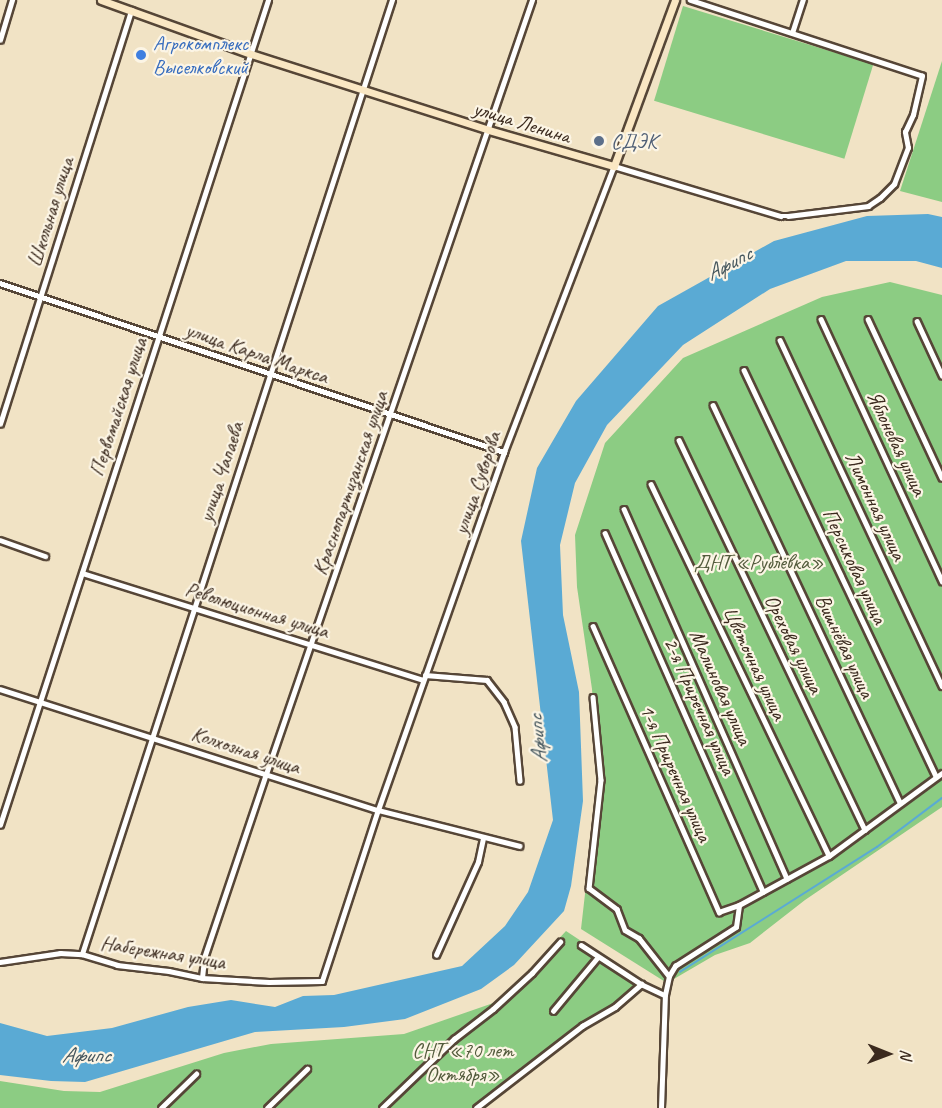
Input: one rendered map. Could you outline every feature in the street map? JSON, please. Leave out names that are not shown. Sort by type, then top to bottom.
[{"type":"street","points":[[0,40],[12,0]]},
{"type":"street","name":"улица Ленина","points":[[100,0],[251,54],[489,130],[781,216],[868,206],[894,184],[909,148],[904,132],[913,115],[922,76],[792,33]]},
{"type":"street","name":"Первомайская улица","points":[[0,825],[268,0]]},
{"type":"street","name":"улица Чапаева","points":[[82,954],[392,0]]},
{"type":"street","name":"Краснопартизанская улица","points":[[202,978],[204,958],[266,774],[532,0]]},
{"type":"street","name":"улица Суворова","points":[[322,981],[378,810],[504,452],[675,0]]},
{"type":"street","points":[[690,0],[792,33],[803,0]]},
{"type":"street","name":"Школьная улица","points":[[0,424],[131,10]]},
{"type":"street","name":"улица Карла Маркса","points":[[0,283],[504,452]]},
{"type":"street","name":"Яблоневая улица","points":[[821,318],[942,581]]},
{"type":"street","points":[[868,319],[942,478]]},
{"type":"street","points":[[917,321],[942,375]]},
{"type":"street","name":"Лимонная улица","points":[[780,340],[942,686]]},
{"type":"street","name":"Персиковая улица","points":[[744,370],[936,777]]},
{"type":"street","name":"Вишнёвая улица","points":[[713,405],[900,803]]},
{"type":"street","name":"Ореховая улица","points":[[679,440],[865,830]]},
{"type":"street","name":"Цветочная улица","points":[[651,484],[829,856]]},
{"type":"street","name":"Малиновая улица","points":[[624,509],[787,879]]},
{"type":"street","name":"2-я Приречная улица","points":[[606,533],[763,892]]},
{"type":"street","points":[[0,540],[45,556]]},
{"type":"street","name":"Революционная улица","points":[[82,573],[424,677],[487,680],[504,702],[515,727],[520,781]]},
{"type":"street","name":"1-я Приречная улица","points":[[593,626],[719,912],[740,905]]},
{"type":"street","name":"Колхозная улица","points":[[0,689],[378,810],[483,839],[520,846]]},
{"type":"street","points":[[593,697],[601,780],[589,888],[617,909],[624,930],[639,938],[669,976]]},
{"type":"street","points":[[661,1108],[666,995],[669,976],[675,966],[736,927],[740,905],[829,856],[942,773]]},
{"type":"street","points":[[436,955],[478,862],[483,839]]},
{"type":"street","points":[[382,1108],[454,1039],[493,1009],[532,973],[560,942]]},
{"type":"street","points":[[581,945],[641,984],[666,995]]},
{"type":"street","name":"Набережная улица","points":[[0,962],[60,953],[82,954],[117,965],[169,970],[202,978],[269,982],[322,981]]},
{"type":"street","points":[[553,1011],[598,957]]},
{"type":"street","points":[[476,1108],[582,1026],[615,1007],[641,984]]},
{"type":"street","points":[[267,1108],[308,1069]]},
{"type":"street","points":[[161,1108],[196,1074]]},
{"type":"green space","points":[[683,6],[873,64],[844,159],[654,101]]},
{"type":"green space","points":[[942,61],[942,202],[900,191]]},
{"type":"green space","name":"ДНТ «Рублёвка»","points":[[890,282],[942,295],[942,807],[805,900],[750,943],[715,955],[667,983],[581,929],[598,780],[592,689],[577,587],[575,535],[605,443],[683,358],[822,297]]},
{"type":"green space","name":"СНТ «70 лет Октября»","points":[[566,931],[646,984],[572,1036],[479,1108],[0,1108],[0,1081],[64,1091],[100,1092],[224,1053],[271,1044],[404,1034],[502,1000]]},
{"type":"water","name":"Афипс","points":[[928,214],[942,217],[942,268],[916,261],[846,261],[770,289],[683,345],[607,425],[575,483],[560,545],[563,615],[579,692],[583,801],[571,886],[564,911],[514,965],[481,989],[405,1019],[344,1027],[255,1032],[85,1082],[0,1075],[0,1023],[47,1036],[112,1028],[188,1007],[231,1000],[275,1007],[303,996],[334,995],[462,966],[505,926],[528,892],[553,820],[521,541],[537,468],[576,401],[658,306],[774,241],[867,216]]},
{"type":"waterway","points":[[680,972],[877,847],[942,798]]},
{"type":"place","name":"Агрокомплекс Выселковский","points":[[141,55]]},
{"type":"place","name":"СДЭК","points":[[599,141]]}]
